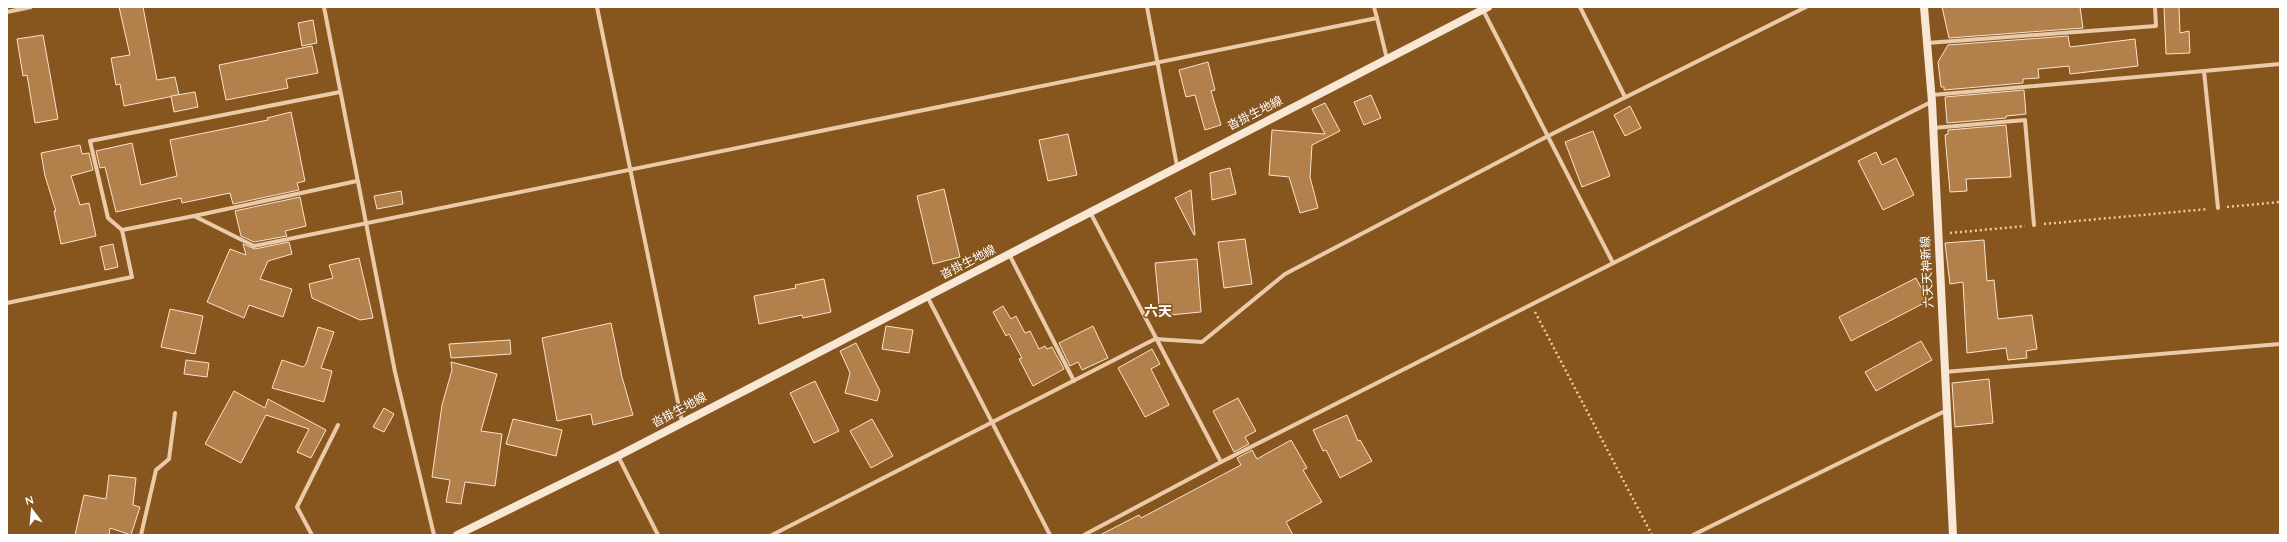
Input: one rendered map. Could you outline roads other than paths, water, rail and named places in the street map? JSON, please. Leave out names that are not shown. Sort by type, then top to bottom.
[{"type":"main road","name":"六天天神新線","points":[[1924,7],[1932,98],[1953,535]]},
{"type":"main road","name":"沓掛生地線","points":[[457,535],[618,456],[1485,8]]},
{"type":"street","points":[[7,12],[31,7]]},
{"type":"street","points":[[324,7],[395,372],[434,535]]},
{"type":"street","points":[[597,7],[682,422]]},
{"type":"street","points":[[1147,7],[1177,166]]},
{"type":"street","points":[[1374,7],[1387,59]]},
{"type":"street","points":[[1580,7],[1625,97]]},
{"type":"street","points":[[772,535],[1156,339],[1202,342],[1286,274],[1548,136],[1806,7]]},
{"type":"street","points":[[1928,43],[2156,26],[2155,7]]},
{"type":"street","points":[[1485,8],[1613,263]]},
{"type":"street","points":[[194,216],[254,246],[1377,18]]},
{"type":"street","points":[[1084,535],[1221,462],[1531,305],[1932,98],[2280,64]]},
{"type":"street","points":[[2204,71],[2218,208]]},
{"type":"street","points":[[7,304],[132,277],[122,230],[108,218],[90,141],[340,92]]},
{"type":"street","points":[[1933,128],[2025,120],[2034,225]]},
{"type":"street","points":[[122,230],[357,181]]},
{"type":"street","points":[[1090,212],[1221,462]]},
{"type":"street","points":[[1009,254],[1074,381]]},
{"type":"street","points":[[927,296],[1050,535]]},
{"type":"street","points":[[1944,372],[2280,344]]},
{"type":"street","points":[[1693,535],[1946,410]]},
{"type":"street","points":[[141,535],[156,470],[168,459],[175,413]]},
{"type":"street","points":[[312,535],[297,507],[338,425]]},
{"type":"street","points":[[618,456],[658,535]]},
{"type":"district","name":"六天","points":[[1158,311]]}]
